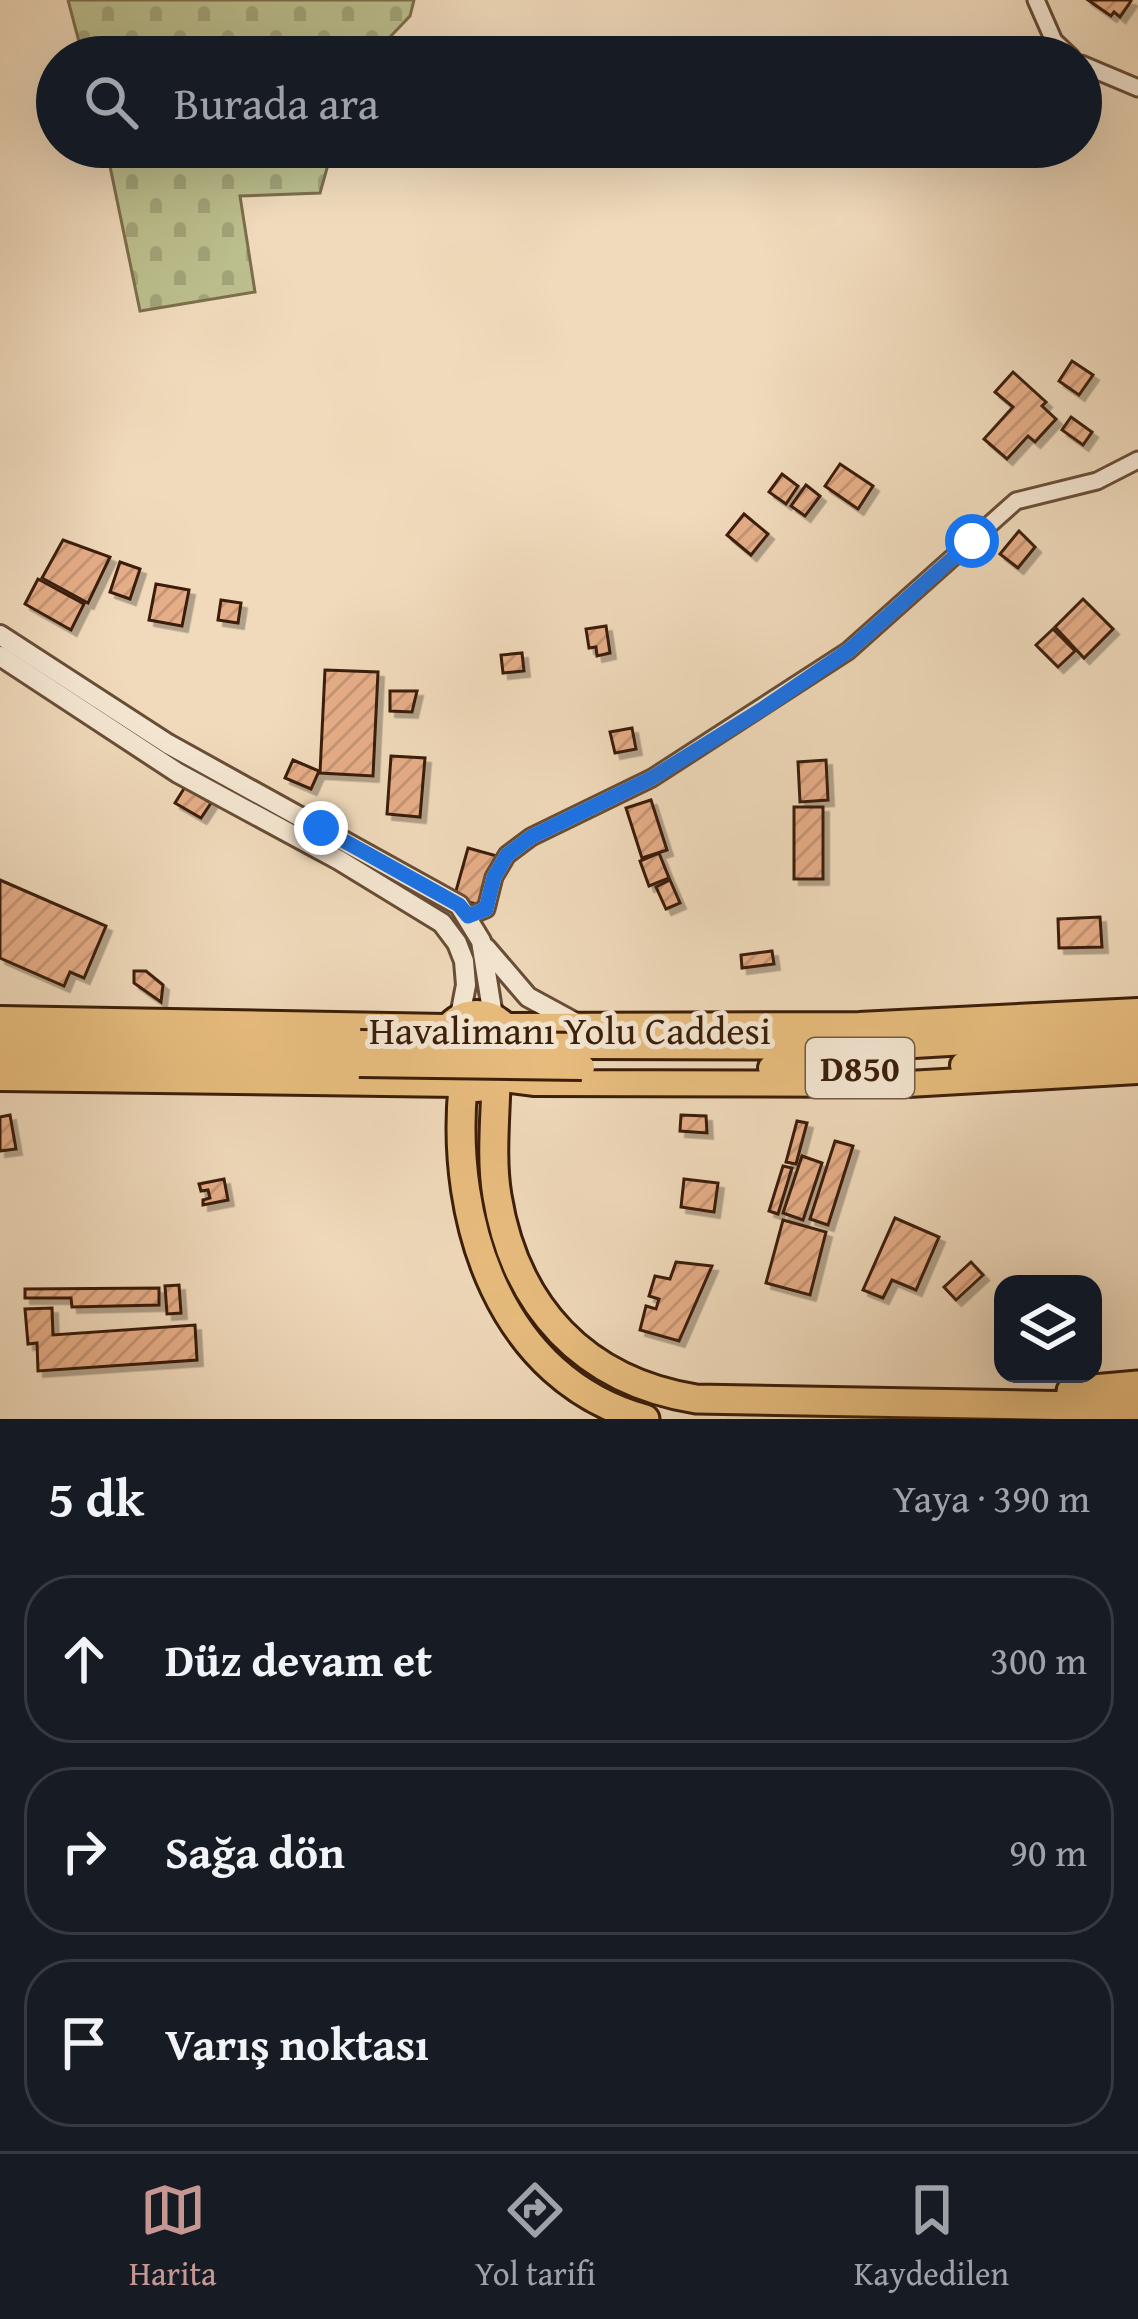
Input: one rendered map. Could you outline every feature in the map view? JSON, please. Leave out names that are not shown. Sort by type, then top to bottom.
[{"type":"highway","points":[[0,1019],[453,1022],[477,1012],[585,1046],[859,1025],[1138,1011]]},
{"type":"highway","points":[[500,1021],[515,1048],[513,1065],[500,1081],[496,1191],[507,1246],[526,1288],[556,1329],[591,1360],[663,1394],[696,1400],[1138,1407]]},
{"type":"highway","points":[[453,1022],[440,1044],[440,1061],[449,1077],[461,1085]]},
{"type":"highway","name":"Havalimanı Yolu Caddesi","points":[[0,1058],[585,1046],[880,1047],[1138,1032]]},
{"type":"highway","name":"Havalimanı Yolu Caddesi","points":[[0,1039],[360,1054]]},
{"type":"highway","name":"Havalimanı Yolu Caddesi","points":[[585,1046],[970,1065],[1138,1052]]},
{"type":"highway","points":[[0,1078],[481,1089],[500,1081],[847,1085],[1138,1070]]},
{"type":"highway","points":[[461,1085],[464,1189],[477,1250],[494,1293],[544,1361],[590,1396],[645,1419]]},
{"type":"highway","points":[[870,1402],[1006,1398],[1138,1384]]},
{"type":"street","points":[[1036,0],[1052,36]]},
{"type":"street","points":[[1102,73],[1138,88]]},
{"type":"street","points":[[468,916],[486,909],[494,877],[507,855],[531,837],[652,778],[848,651],[1016,501],[1096,481],[1138,460]]},
{"type":"street","points":[[0,635],[168,744],[459,905],[481,941],[528,997],[566,1020],[585,1046]]},
{"type":"street","points":[[0,656],[178,772],[442,923],[464,962],[466,985],[453,1022]]},
{"type":"street","points":[[481,941],[500,1021]]},
{"type":"green space","points":[[68,0],[414,0],[410,16],[391,36],[77,36]]},
{"type":"green space","points":[[110,168],[327,168],[320,193],[240,196],[255,292],[140,311]]},
{"type":"building","points":[[1088,0],[1130,0],[1131,1],[1120,17]]},
{"type":"building","points":[[1072,361],[1093,375],[1079,395],[1059,381]]},
{"type":"building","points":[[1013,372],[1046,402],[1042,406],[1056,419],[1035,442],[1028,436],[1007,459],[984,439],[1013,407],[995,392]]},
{"type":"building","points":[[1071,417],[1092,432],[1083,445],[1062,430]]},
{"type":"building","points":[[840,464],[873,486],[858,509],[825,486]]},
{"type":"building","points":[[782,474],[798,486],[786,504],[769,492]]},
{"type":"building","points":[[806,485],[820,496],[805,516],[791,506]]},
{"type":"building","points":[[744,514],[768,534],[751,555],[727,535]]},
{"type":"building","points":[[1019,531],[1035,547],[1018,568],[1000,554]]},
{"type":"building","points":[[63,540],[110,557],[88,603],[42,578]]},
{"type":"building","points":[[120,562],[140,569],[130,599],[110,592]]},
{"type":"building","points":[[38,579],[84,604],[71,630],[25,604]]},
{"type":"building","points":[[156,584],[189,590],[182,626],[149,620]]},
{"type":"building","points":[[1083,599],[1113,629],[1084,658],[1055,627]]},
{"type":"building","points":[[221,600],[241,603],[238,623],[218,620]]},
{"type":"building","points":[[606,626],[610,653],[597,656],[596,647],[589,648],[586,629]]},
{"type":"building","points":[[1053,629],[1075,651],[1058,667],[1036,645]]},
{"type":"building","points":[[522,653],[524,671],[503,673],[501,655]]},
{"type":"building","points":[[325,670],[378,672],[373,776],[320,773]]},
{"type":"building","points":[[390,691],[417,691],[412,712],[390,711]]},
{"type":"building","points":[[632,728],[636,749],[615,753],[610,732]]},
{"type":"building","points":[[391,756],[425,758],[420,817],[387,814]]},
{"type":"building","points":[[293,760],[319,771],[311,789],[285,778]]},
{"type":"building","points":[[826,760],[828,800],[800,802],[798,762]]},
{"type":"building","points":[[185,787],[211,803],[201,818],[175,803]]},
{"type":"building","points":[[651,800],[667,850],[642,858],[626,808]]},
{"type":"building","points":[[794,807],[823,807],[823,879],[794,879]]},
{"type":"building","points":[[468,848],[497,856],[483,906],[454,898]]},
{"type":"building","points":[[659,853],[669,878],[649,886],[640,861]]},
{"type":"building","points":[[0,880],[106,926],[84,978],[70,972],[64,986],[0,958]]},
{"type":"building","points":[[670,880],[680,903],[666,909],[656,887]]},
{"type":"building","points":[[1100,917],[1102,947],[1059,948],[1058,919]]},
{"type":"building","points":[[772,951],[774,964],[742,968],[741,955]]},
{"type":"building","points":[[134,971],[146,971],[163,985],[161,1002],[134,983]]},
{"type":"building","points":[[10,1115],[16,1149],[0,1151],[0,1117]]},
{"type":"building","points":[[681,1115],[706,1116],[707,1133],[680,1131]]},
{"type":"building","points":[[797,1121],[807,1123],[796,1164],[786,1162]]},
{"type":"building","points":[[835,1141],[853,1146],[828,1225],[810,1219]]},
{"type":"building","points":[[802,1156],[822,1163],[803,1220],[783,1213]]},
{"type":"building","points":[[783,1166],[792,1168],[778,1214],[769,1211]]},
{"type":"building","points":[[224,1179],[228,1200],[203,1205],[210,1198],[199,1184]]},
{"type":"building","points":[[684,1179],[718,1183],[714,1212],[681,1207]]},
{"type":"building","points":[[895,1218],[939,1237],[916,1290],[892,1280],[883,1298],[863,1290]]},
{"type":"building","points":[[783,1220],[826,1232],[810,1295],[766,1283]]},
{"type":"building","points":[[676,1262],[712,1266],[679,1341],[640,1330],[646,1306],[656,1309],[659,1299],[649,1296],[655,1276],[670,1279]]},
{"type":"building","points":[[971,1262],[983,1275],[956,1300],[944,1287]]},
{"type":"building","points":[[179,1285],[181,1313],[167,1314],[165,1286]]},
{"type":"building","points":[[159,1288],[159,1305],[72,1307],[71,1298],[25,1298],[25,1289]]},
{"type":"building","points":[[52,1308],[53,1335],[195,1325],[197,1360],[38,1371],[37,1343],[28,1344],[25,1309]]},
{"type":"route","points":[[321,828],[459,905],[468,916],[486,909],[494,877],[507,855],[531,837],[652,778],[764,708],[848,651],[972,541]]}]
